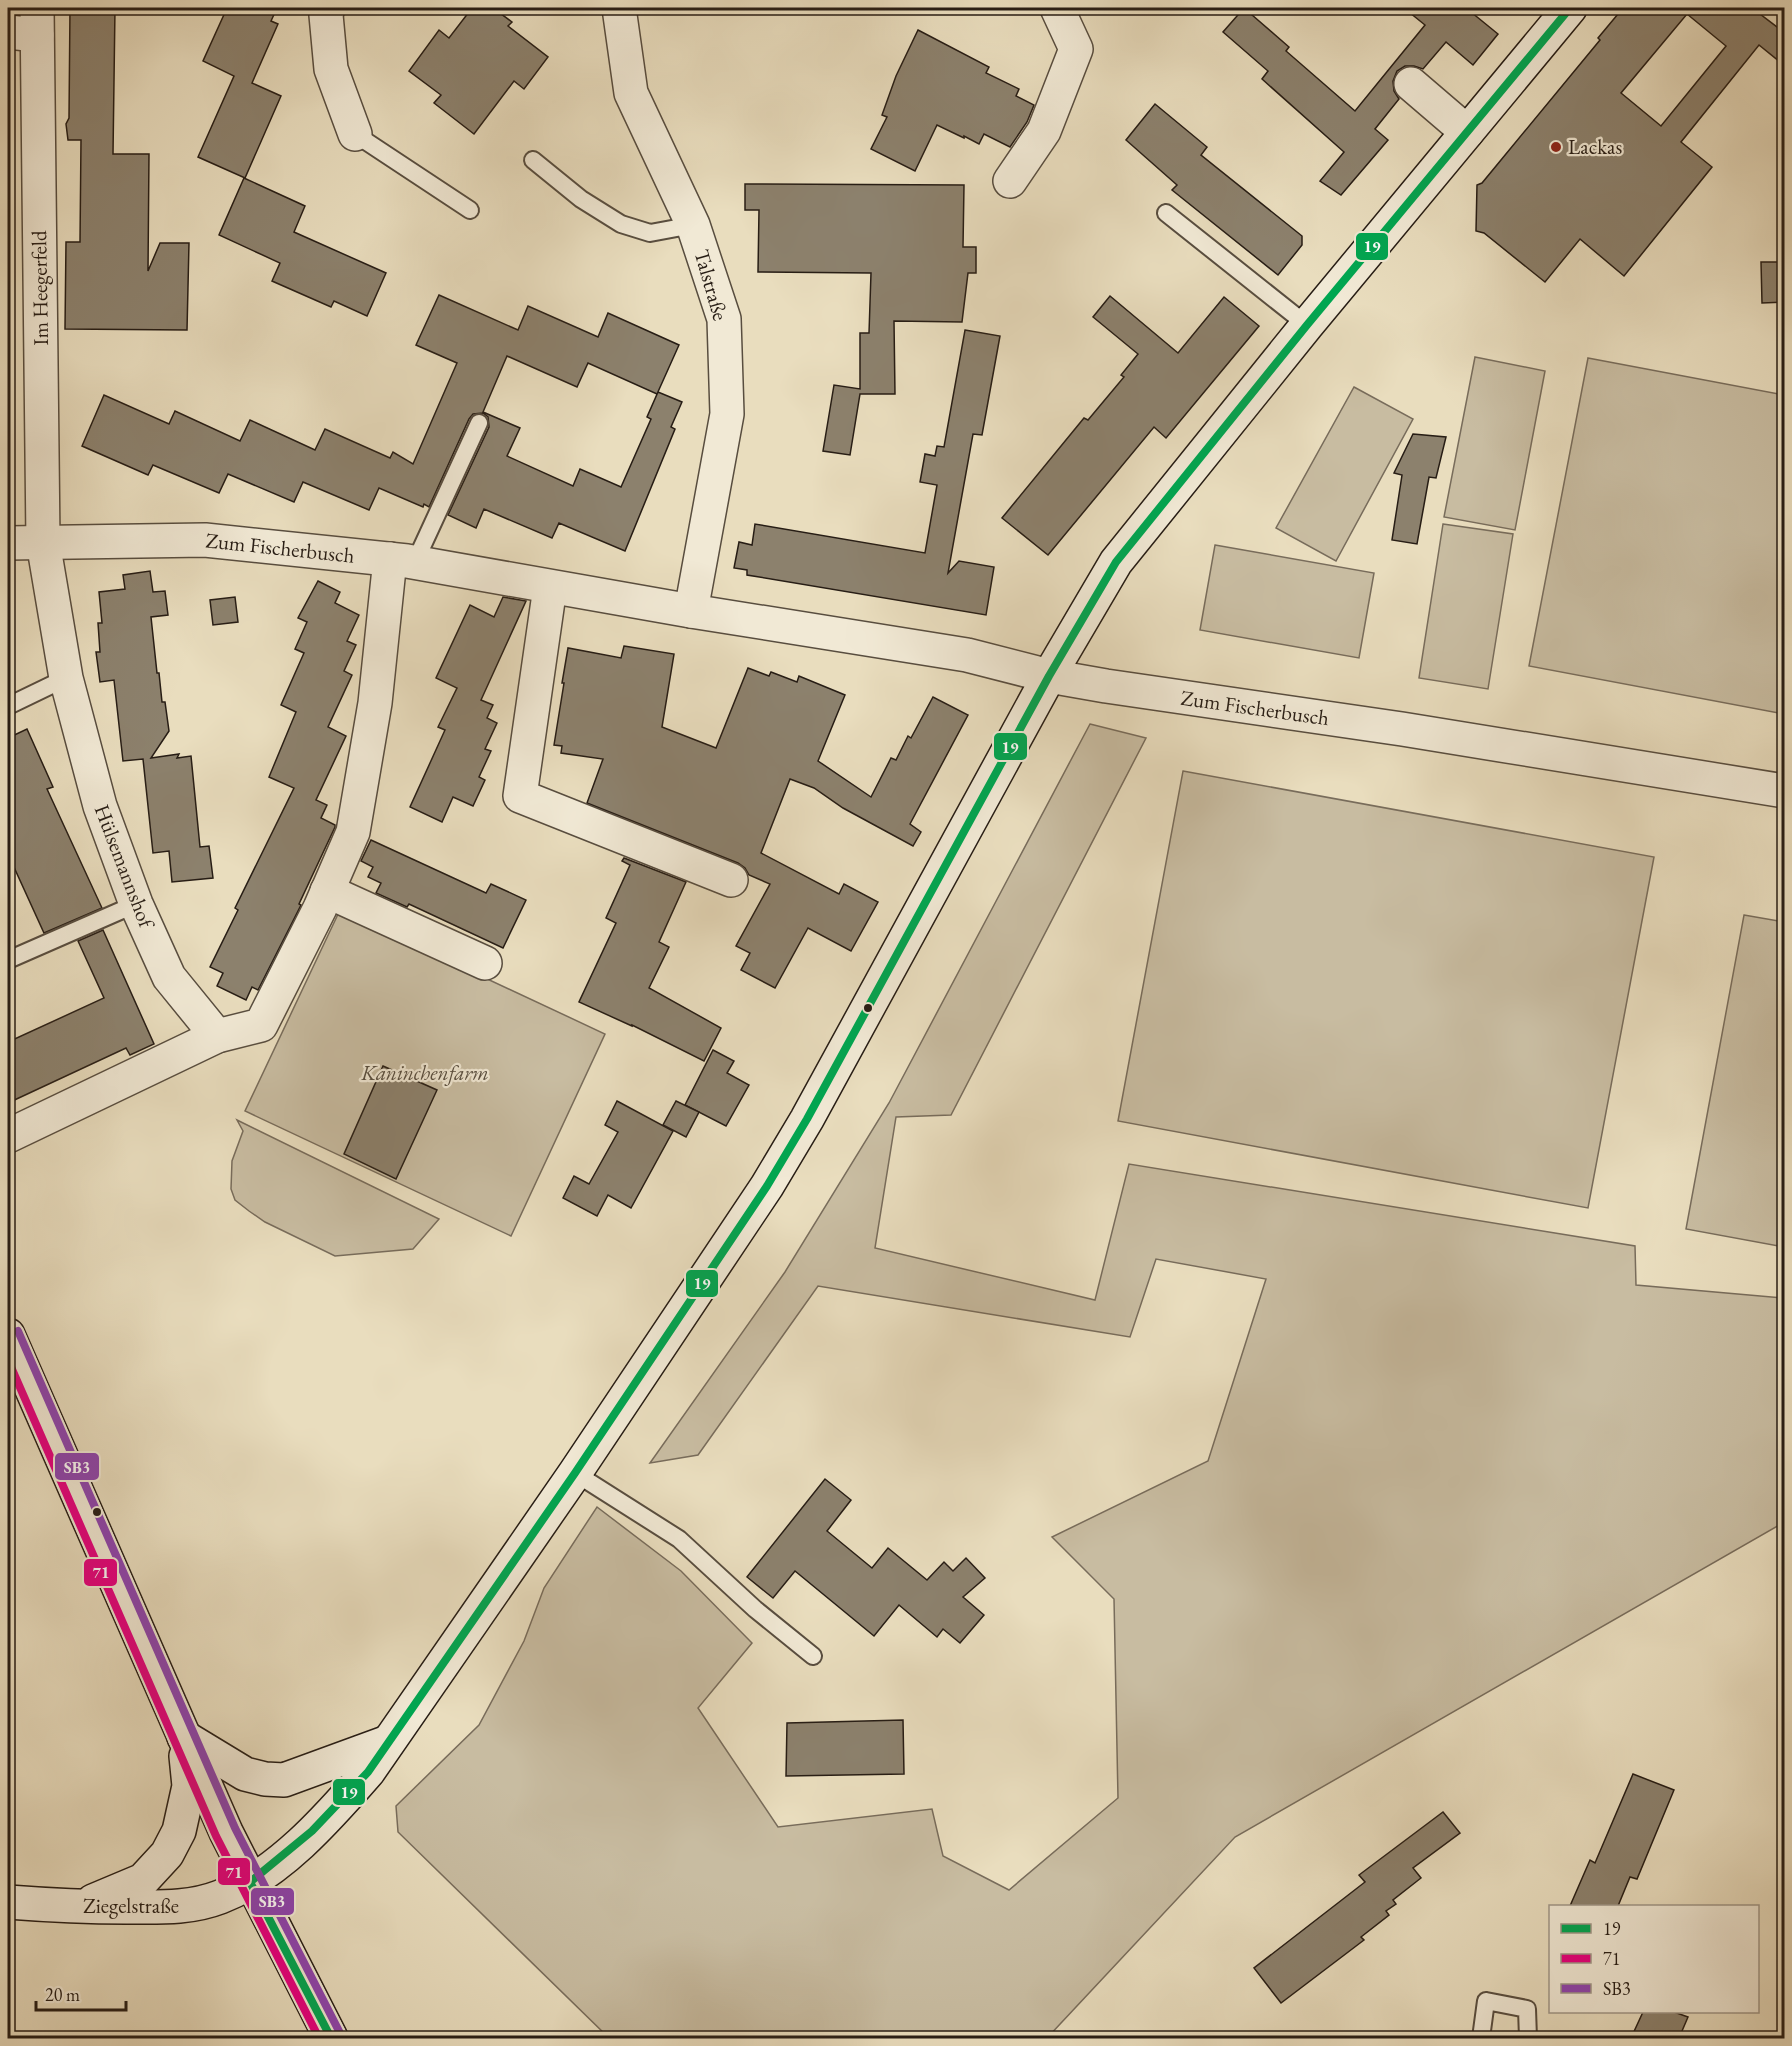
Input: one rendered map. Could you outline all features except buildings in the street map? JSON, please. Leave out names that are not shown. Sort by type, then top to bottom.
[{"type":"street","points":[[328,8],[326,15],[331,69],[355,134]]},
{"type":"street","name":"Talstraße","points":[[619,8],[632,93],[693,225],[724,319],[727,414],[691,610]]},
{"type":"street","points":[[1010,181],[1044,131],[1076,49],[1057,8]]},
{"type":"street","name":"Ziegelstraße","points":[[8,1902],[81,1906],[185,1907],[220,1898],[250,1882],[282,1859],[333,1812],[368,1772],[575,1473],[767,1186],[807,1119],[1049,676],[1116,562],[1307,325],[1570,8]]},
{"type":"street","name":"Im Heegerfeld","points":[[27,25],[43,542]]},
{"type":"street","points":[[1411,84],[1467,132]]},
{"type":"street","name":"Zum Fischerbusch","points":[[8,543],[205,540],[402,561],[967,655],[1049,676],[1118,688],[1413,731],[1785,791]]},
{"type":"street","name":"Hülsemannshof","points":[[43,542],[66,678],[100,806],[136,904],[169,977],[217,1036]]},
{"type":"street","points":[[8,1136],[217,1036],[261,1025],[327,891],[353,832],[402,561]]},
{"type":"street","points":[[550,587],[520,796],[731,880]]},
{"type":"street","points":[[327,891],[485,963]]},
{"type":"street","points":[[8,1335],[250,1882],[331,2038]]},
{"type":"street","points":[[184,1737],[245,1774],[284,1780],[388,1742]]},
{"type":"street","points":[[81,1906],[143,1880],[167,1854],[179,1831],[189,1786],[184,1737]]},
{"type":"lane","points":[[355,134],[470,210]]},
{"type":"lane","points":[[533,160],[581,199],[621,224],[650,233],[693,225]]},
{"type":"lane","points":[[1166,213],[1307,325]]},
{"type":"lane","points":[[402,561],[479,423]]},
{"type":"lane","points":[[8,706],[66,678]]},
{"type":"lane","points":[[8,960],[136,904]]},
{"type":"lane","points":[[575,1473],[679,1539],[755,1609],[813,1656]]},
{"type":"lane","points":[[1481,2038],[1486,2001],[1527,2009],[1528,2038]]},
{"type":"green space","points":[[1475,357],[1545,371],[1515,530],[1444,517]]},
{"type":"green space","points":[[1588,358],[1784,395],[1784,714],[1529,666]]},
{"type":"green space","points":[[1354,387],[1413,419],[1336,561],[1276,528]]},
{"type":"green space","points":[[1443,524],[1513,534],[1488,689],[1419,678]]},
{"type":"green space","points":[[1215,545],[1374,573],[1359,658],[1200,630]]},
{"type":"green space","points":[[1090,724],[1146,738],[951,1115],[896,1117],[875,1248],[1095,1300],[1129,1164],[1635,1246],[1636,1285],[1784,1298],[1784,1524],[1235,1837],[1047,2038],[609,2038],[398,1832],[396,1806],[479,1725],[524,1641],[544,1588],[597,1507],[681,1571],[752,1643],[698,1708],[778,1827],[932,1809],[943,1856],[1009,1890],[1118,1798],[1114,1599],[1052,1537],[1208,1461],[1266,1279],[1156,1259],[1130,1337],[818,1286],[698,1455],[650,1463],[785,1272],[889,1103]]},
{"type":"green space","points":[[1183,771],[1654,857],[1588,1208],[1118,1121]]},
{"type":"green space","name":"Kaninchenfarm","points":[[340,910],[605,1034],[511,1236],[245,1111]]},
{"type":"green space","points":[[1744,915],[1784,922],[1784,1247],[1686,1229]]},
{"type":"green space","points":[[237,1120],[439,1219],[413,1249],[335,1256],[265,1222],[235,1200],[231,1189],[232,1161],[243,1131]]},
{"type":"transit line","name":"19","points":[[331,2038],[250,1882],[312,1831],[368,1772],[575,1473],[767,1186],[807,1119],[1049,676],[1116,562],[1307,325],[1570,8]]},
{"type":"transit line","name":"SB3","points":[[18,1331],[235,1828],[340,2033]]},
{"type":"transit line","name":"71","points":[[8,1360],[216,1836],[319,2038]]},
{"type":"place","name":"Lackas","points":[[1556,147]]}]
